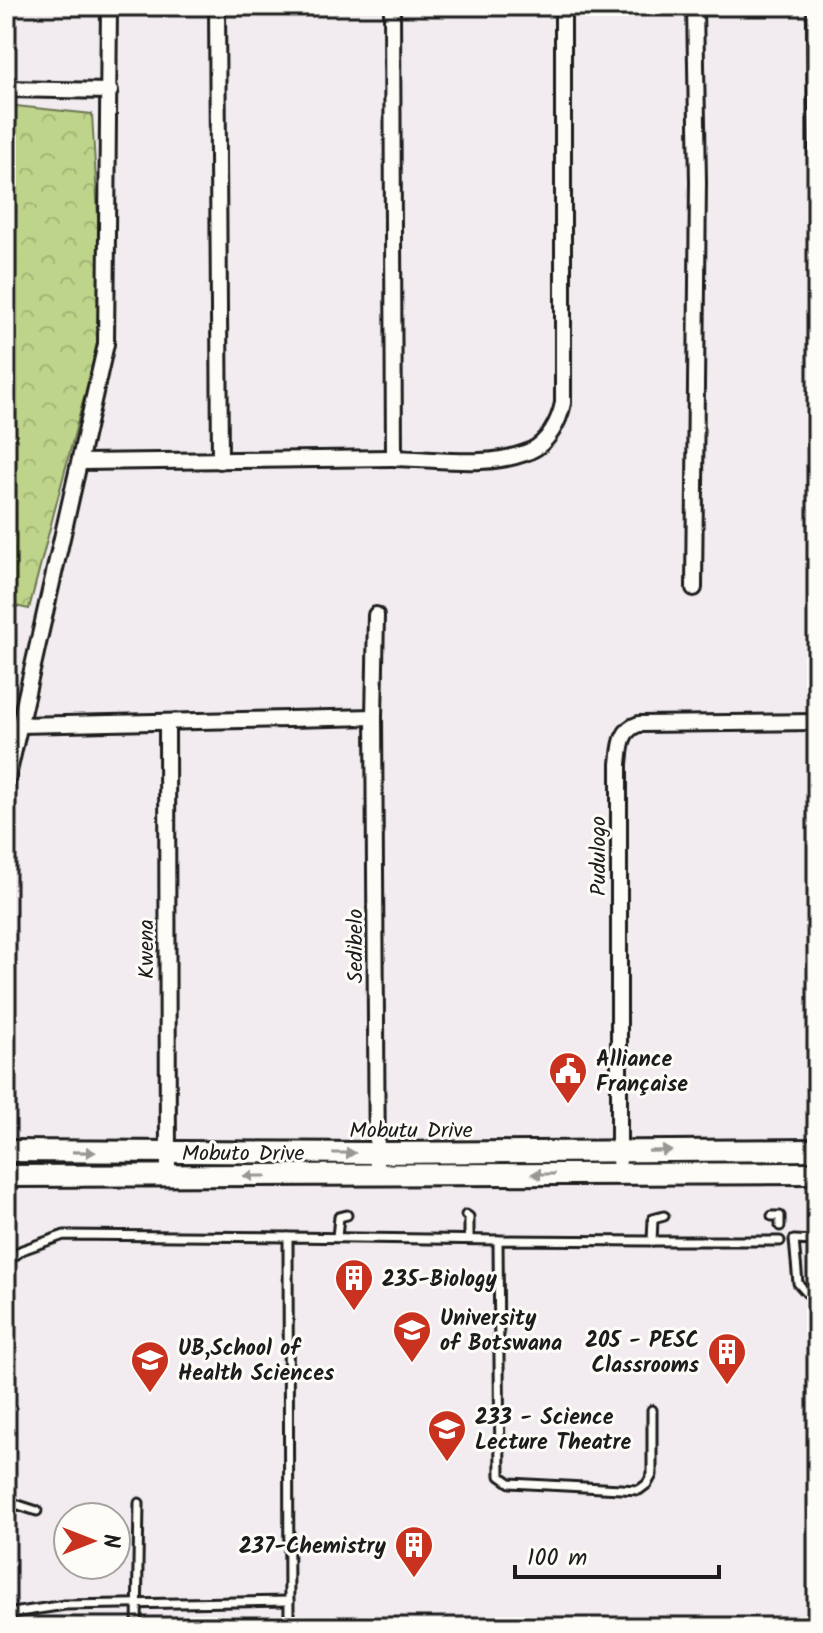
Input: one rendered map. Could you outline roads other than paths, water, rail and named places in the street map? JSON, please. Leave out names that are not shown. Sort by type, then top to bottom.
[{"type":"main road","name":"Mobutu Drive","points":[[6,1151],[377,1153],[817,1150]]},
{"type":"main road","points":[[580,1152],[580,1174]]},
{"type":"main road","name":"Mobuto Drive","points":[[6,1176],[817,1173]]},
{"type":"street","points":[[6,782],[81,462],[108,330],[109,6]]},
{"type":"street","points":[[217,6],[220,461]]},
{"type":"street","points":[[392,6],[394,458]]},
{"type":"street","points":[[81,462],[394,458],[477,460],[518,456],[534,450],[545,440],[560,416],[563,403],[563,6]]},
{"type":"street","points":[[694,588],[698,182],[695,6]]},
{"type":"street","points":[[815,6],[817,175]]},
{"type":"street","points":[[6,89],[110,91]]},
{"type":"street","name":"Sedibelo","points":[[376,615],[377,1175]]},
{"type":"street","points":[[20,725],[374,717]]},
{"type":"street","name":"Kwena","points":[[167,722],[168,1176]]},
{"type":"street","name":"Pudulogo","points":[[618,1174],[619,764],[625,733],[639,724],[817,722]]},
{"type":"lane","points":[[337,1237],[339,1217],[347,1215]]},
{"type":"lane","points":[[466,1215],[469,1217],[469,1239]]},
{"type":"lane","points":[[652,1241],[653,1219],[664,1216]]},
{"type":"lane","points":[[772,1216],[780,1216],[780,1226]]},
{"type":"lane","points":[[6,1262],[22,1250],[64,1235],[780,1241]]},
{"type":"lane","points":[[288,1237],[289,1627]]},
{"type":"lane","points":[[498,1240],[499,1472],[503,1480],[510,1483],[641,1489],[652,1475],[652,1410]]},
{"type":"lane","points":[[807,1293],[798,1283],[794,1240],[817,1241]]},
{"type":"lane","points":[[797,1273],[807,1273]]},
{"type":"lane","points":[[6,1501],[37,1511]]},
{"type":"lane","points":[[137,1627],[139,1503]]},
{"type":"lane","points":[[8,1612],[65,1605],[289,1601]]},
{"type":"place","name":"Alliance Française","points":[[568,1105]]},
{"type":"place","name":"235-Biology","points":[[354,1312]]},
{"type":"place","name":"University of Botswana","points":[[412,1364]]},
{"type":"place","name":"205 - PESC Classrooms","points":[[727,1386]]},
{"type":"place","name":"UB,School of Health Sciences","points":[[150,1394]]},
{"type":"place","name":"233 - Science Lecture Theatre","points":[[447,1463]]},
{"type":"place","name":"237-Chemistry","points":[[414,1579]]}]
